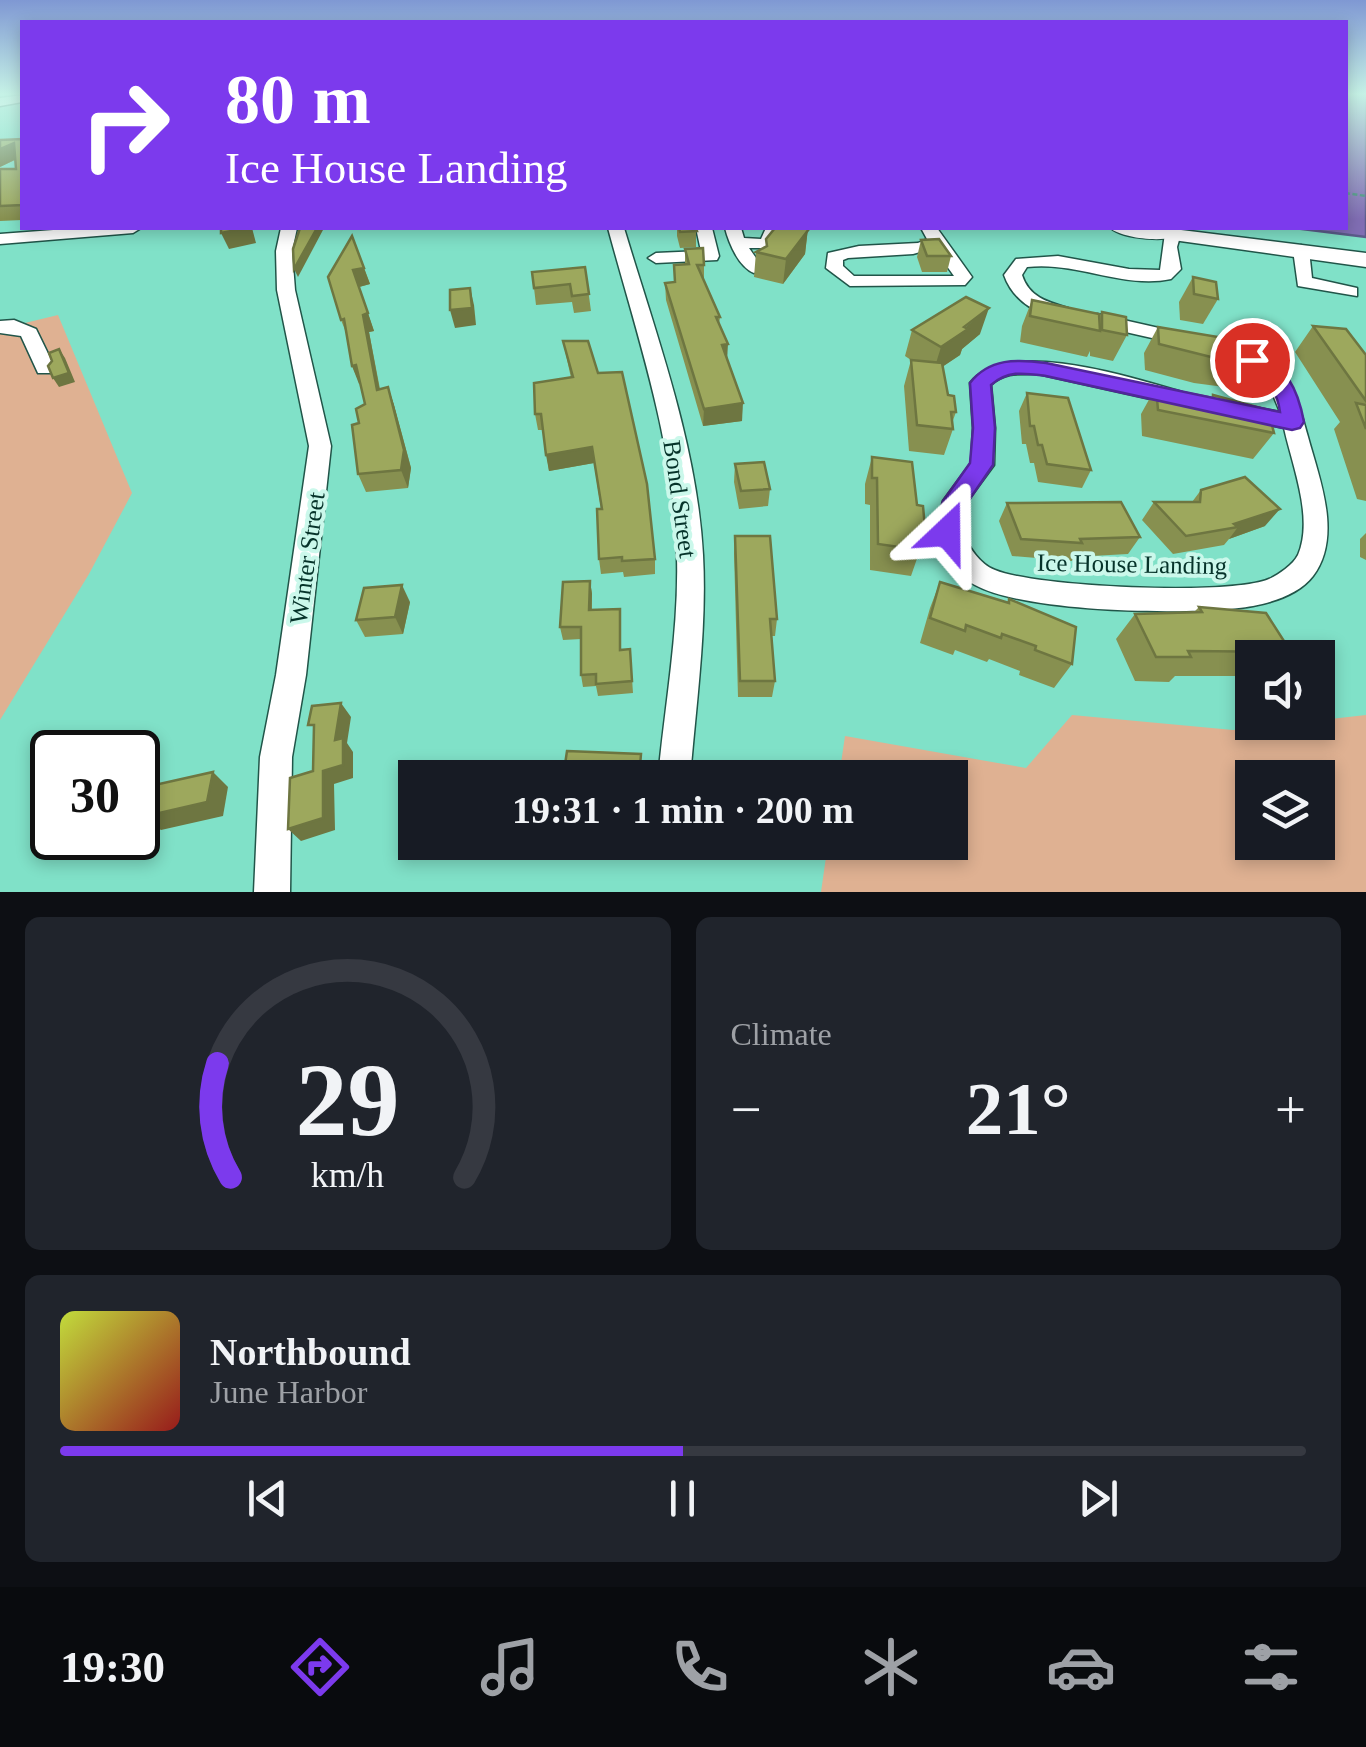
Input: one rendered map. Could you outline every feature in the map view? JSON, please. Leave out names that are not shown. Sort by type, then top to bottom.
[{"type":"highway","points":[[1173,232],[1366,260]]},
{"type":"main road","points":[[1146,230],[1173,232]]},
{"type":"street","points":[[0,239],[109,230]]},
{"type":"street","name":"Winter Street","points":[[272,892],[276,757],[320,446],[286,290],[284,251],[289,230]]},
{"type":"street","name":"Bond Street","points":[[617,230],[680,469],[689,528],[690,576],[675,760]]},
{"type":"street","points":[[656,258],[711,256],[704,230]]},
{"type":"street","points":[[735,235],[767,244],[773,230]]},
{"type":"street","name":"Ice House Landing","points":[[1173,232],[1169,247],[1172,269],[1166,275],[1039,259],[1022,263],[1014,275],[1016,288],[1032,302],[1056,310],[1228,349],[1274,373],[1288,393],[1312,494],[1314,541],[1305,567],[1272,590],[1196,598],[1038,592],[990,581],[964,562],[947,532],[955,501],[982,465],[980,383],[995,371],[1019,366],[1046,370],[1292,422]]},
{"type":"street","points":[[735,235],[754,268]]},
{"type":"street","points":[[931,235],[960,266],[960,281],[850,281],[835,268],[834,257],[864,248],[922,249],[931,235]]},
{"type":"street","points":[[1301,250],[1304,282],[1351,292]]},
{"type":"street","points":[[0,327],[14,326],[30,333],[45,368]]},
{"type":"shaded area","points":[[1348,137],[1366,137],[1366,237],[1310,230],[1348,230]]},
{"type":"shaded area","points":[[58,315],[132,493],[89,574],[0,720],[0,329]]},
{"type":"shaded area","points":[[1072,715],[1235,730],[1235,740],[1335,740],[1335,718],[1366,715],[1366,892],[821,892],[826,860],[968,860],[968,760],[841,760],[845,736],[1026,768]]},
{"type":"building","points":[[20,139],[20,205],[0,206],[0,169],[16,169],[14,143],[0,149],[0,140]]},
{"type":"building","points":[[299,230],[316,230],[294,269],[293,249]]},
{"type":"building","points":[[773,230],[808,230],[786,259],[756,252],[767,246],[766,239]]},
{"type":"building","points":[[352,236],[364,268],[353,270],[368,313],[363,315],[377,390],[388,387],[404,450],[401,470],[358,474],[352,425],[359,423],[356,409],[365,404],[356,365],[352,366],[344,319],[341,320],[328,277]]},
{"type":"building","points":[[939,239],[951,256],[927,256],[921,240]]},
{"type":"building","points":[[703,248],[704,265],[697,265],[720,317],[716,317],[728,344],[722,345],[743,403],[704,409],[665,283],[675,282],[674,265],[689,264],[685,249]]},
{"type":"building","points":[[585,267],[589,294],[572,296],[570,284],[534,288],[532,272]]},
{"type":"building","points":[[1193,277],[1216,282],[1218,299],[1194,294]]},
{"type":"building","points":[[470,288],[472,308],[450,310],[450,290]]},
{"type":"building","points":[[966,297],[989,308],[964,327],[968,329],[941,347],[912,330]]},
{"type":"building","points":[[1032,300],[1099,314],[1100,331],[1030,316]]},
{"type":"building","points":[[1102,312],[1126,317],[1127,335],[1102,330]]},
{"type":"building","points":[[1313,326],[1346,329],[1366,355],[1366,401]]},
{"type":"building","points":[[1158,327],[1260,344],[1265,364],[1211,357],[1159,344]]},
{"type":"building","points":[[563,341],[588,341],[598,373],[622,372],[647,484],[655,559],[599,559],[597,509],[602,509],[592,447],[546,455],[541,414],[535,414],[534,383],[573,377]]},
{"type":"building","points":[[59,349],[69,373],[53,378],[48,366],[52,361],[49,353]]},
{"type":"building","points":[[911,360],[942,363],[948,395],[954,396],[953,429],[917,425]]},
{"type":"building","points":[[1156,387],[1213,395],[1268,410],[1274,433],[1158,410]]},
{"type":"building","points":[[1027,393],[1068,398],[1091,470],[1047,464],[1034,426],[1030,426]]},
{"type":"building","points":[[1356,403],[1366,405],[1366,429]]},
{"type":"building","points":[[872,457],[912,462],[917,505],[923,506],[925,528],[918,528],[920,550],[878,544],[877,478],[872,478]]},
{"type":"building","points":[[764,462],[770,489],[741,491],[735,464]]},
{"type":"building","points":[[1245,477],[1280,509],[1234,524],[1238,527],[1186,536],[1154,502],[1200,502],[1201,490]]},
{"type":"building","points":[[1121,502],[1140,537],[1080,539],[1082,543],[1021,539],[1007,503]]},
{"type":"building","points":[[735,536],[770,536],[777,619],[770,619],[775,681],[740,681]]},
{"type":"building","points":[[590,581],[589,610],[620,609],[620,650],[630,649],[632,681],[596,684],[596,674],[581,675],[581,627],[560,627],[563,582]]},
{"type":"building","points":[[940,582],[1009,603],[1009,599],[1076,627],[1072,664],[1002,634],[1001,638],[966,625],[965,631],[930,618]]},
{"type":"building","points":[[402,585],[395,617],[356,620],[364,588]]},
{"type":"building","points":[[1199,607],[1266,613],[1283,640],[1235,640],[1235,651],[1188,651],[1191,657],[1156,657],[1135,614],[1202,612]]},
{"type":"building","points":[[341,703],[335,740],[343,738],[343,765],[323,771],[323,818],[288,829],[290,778],[313,771],[314,725],[308,725],[312,706]]},
{"type":"building","points":[[567,751],[641,754],[640,760],[566,760]]},
{"type":"building","points":[[213,772],[207,802],[160,813],[160,784]]},
{"type":"route","points":[[947,532],[955,501],[982,465],[980,383],[995,371],[1019,366],[1046,370],[1292,422],[1288,393],[1274,373],[1252,360]]}]
